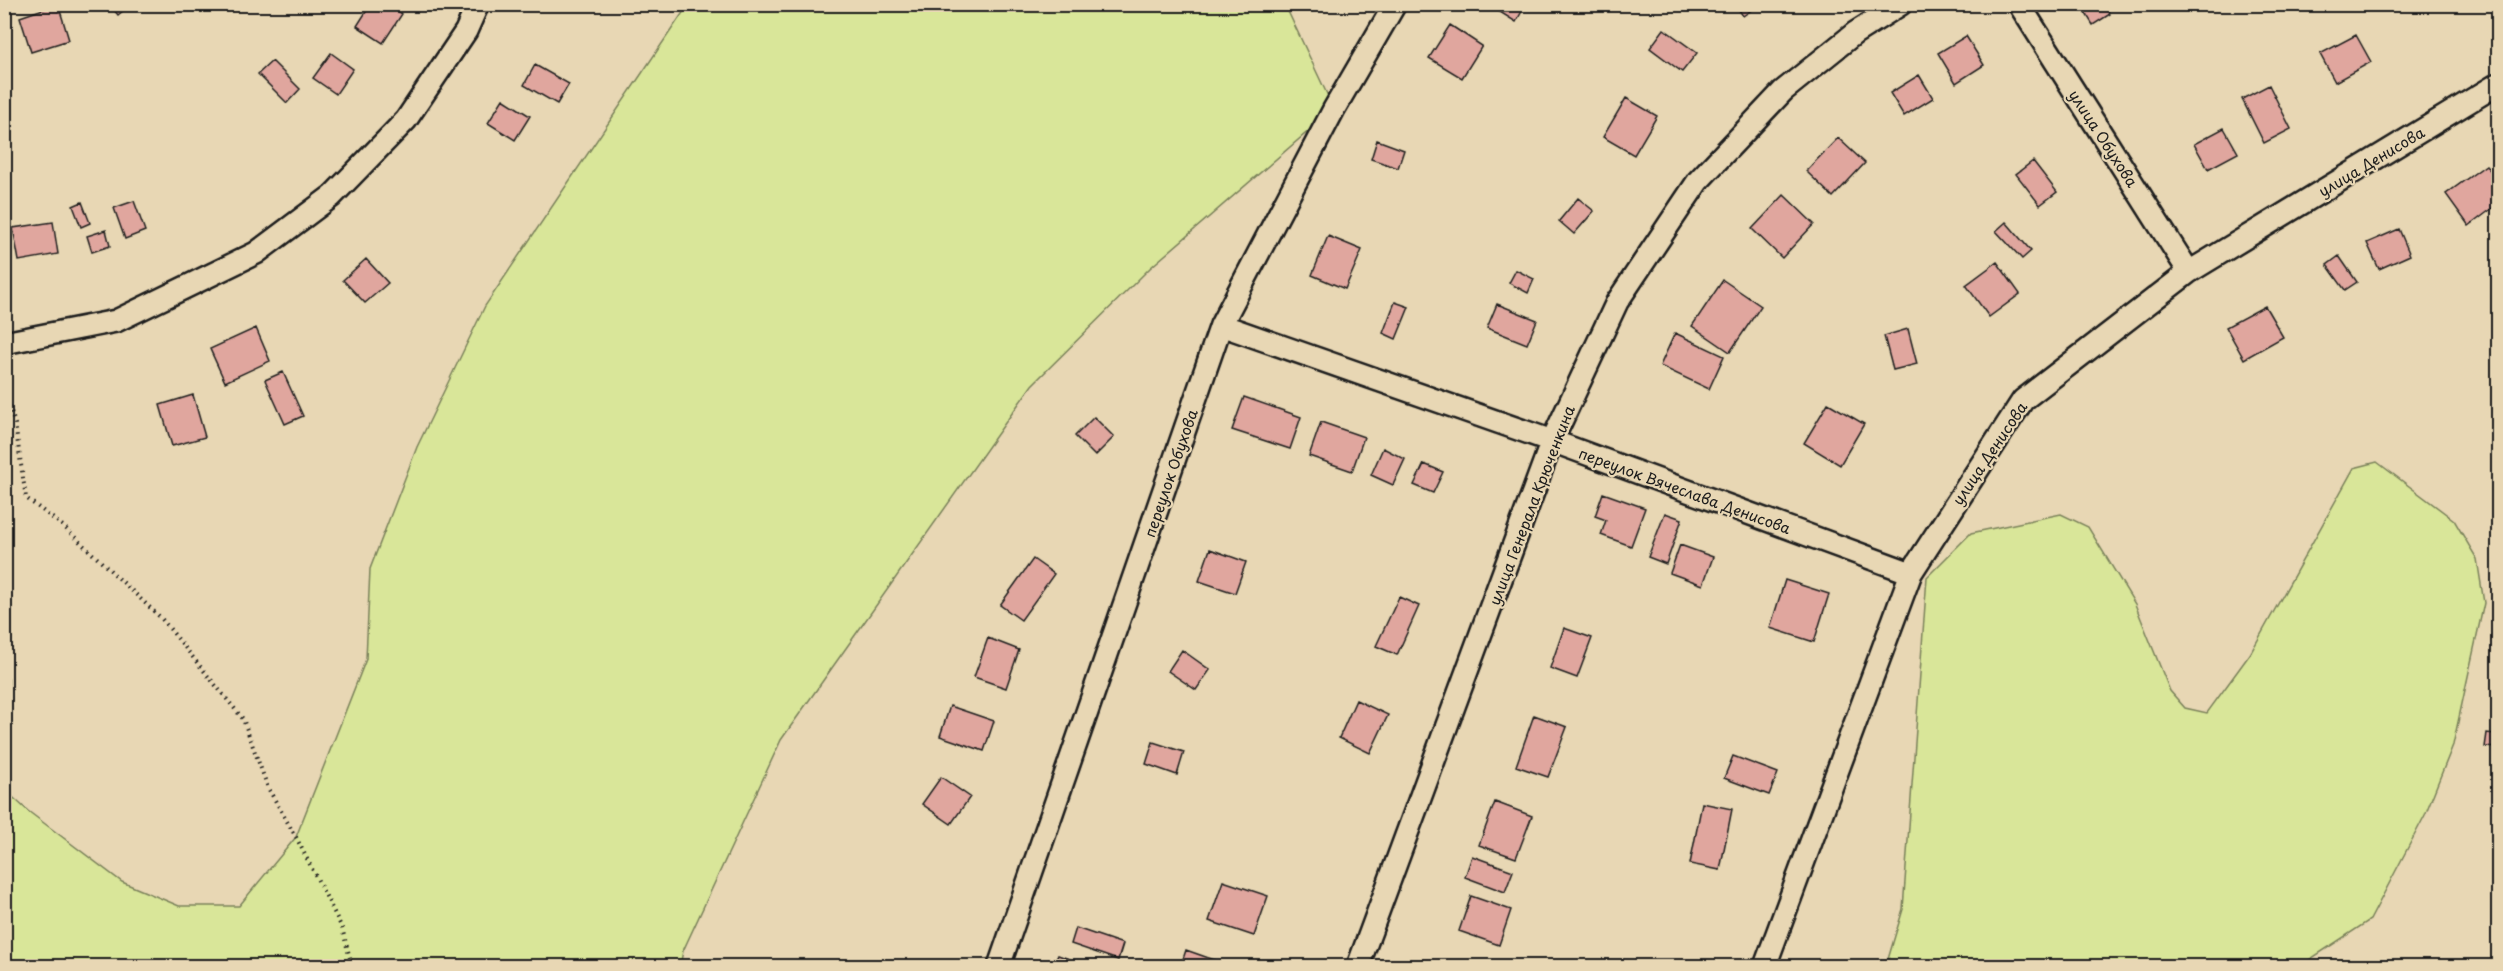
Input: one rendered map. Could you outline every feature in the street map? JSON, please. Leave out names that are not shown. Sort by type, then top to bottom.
[{"type":"street","points":[[4,343],[116,321],[256,253],[332,196],[406,120],[466,31],[478,4]]},
{"type":"street","name":"переулок Обухова","points":[[999,966],[1221,325],[1334,109],[1395,4]]},
{"type":"street","name":"улица Генерала Крюченкина","points":[[1358,966],[1552,441],[1617,302],[1698,181],[1783,91],[1855,33],[1901,4]]},
{"type":"street","name":"улица Обухова","points":[[2019,4],[2189,272]]},
{"type":"street","name":"улица Денисова","points":[[1765,966],[1911,573],[2023,400],[2189,272],[2499,84]]},
{"type":"street","name":"переулок Вячеслава Денисова","points":[[1221,325],[1552,441],[1911,573]]},
{"type":"path","points":[[4,389],[15,424],[26,498],[63,526],[161,618],[243,719],[268,788],[296,837],[342,928],[352,966]]},
{"type":"green space","points":[[688,5],[1285,5],[1334,109],[1150,268],[1032,385],[781,740],[683,951],[680,966],[5,966],[4,673],[8,679],[6,791],[28,811],[122,882],[179,906],[239,906],[296,837],[366,659],[370,569],[417,447],[485,306]]},
{"type":"green space","points":[[2377,462],[2454,520],[2477,559],[2484,603],[2453,745],[2425,815],[2370,920],[2300,966],[1886,966],[1903,909],[1927,577],[1971,533],[2061,514],[2088,527],[2135,604],[2170,691],[2185,708],[2207,713],[2250,654],[2354,468]]},
{"type":"building","points":[[58,4],[69,40],[31,52],[20,17]]},
{"type":"building","points":[[109,4],[131,4],[118,15]]},
{"type":"building","points":[[371,4],[387,4],[402,14],[383,43],[357,26]]},
{"type":"building","points":[[1487,4],[1526,4],[1516,22]]},
{"type":"building","points":[[1735,4],[1760,4],[1743,16]]},
{"type":"building","points":[[2080,4],[2104,4],[2110,14],[2093,25]]},
{"type":"building","points":[[1450,25],[1482,46],[1462,78],[1429,58]]},
{"type":"building","points":[[1664,29],[1697,53],[1682,72],[1650,48]]},
{"type":"building","points":[[2356,35],[2371,62],[2335,82],[2320,54]]},
{"type":"building","points":[[1966,36],[1984,65],[1956,83],[1938,53]]},
{"type":"building","points":[[331,53],[353,69],[336,94],[313,78]]},
{"type":"building","points":[[272,61],[300,89],[287,103],[258,74]]},
{"type":"building","points":[[535,65],[569,84],[557,104],[524,85]]},
{"type":"building","points":[[1919,75],[1933,98],[1904,116],[1890,93]]},
{"type":"building","points":[[2269,85],[2291,129],[2264,143],[2242,99]]},
{"type":"building","points":[[1626,98],[1657,116],[1634,155],[1603,137]]},
{"type":"building","points":[[503,99],[530,116],[515,140],[488,123]]},
{"type":"building","points":[[2224,128],[2238,153],[2208,169],[2194,144]]},
{"type":"building","points":[[1838,138],[1865,163],[1833,197],[1806,171]]},
{"type":"building","points":[[1377,140],[1404,150],[1398,168],[1371,159]]},
{"type":"building","points":[[2033,161],[2057,192],[2040,205],[2016,174]]},
{"type":"building","points":[[2486,165],[2498,181],[2498,204],[2469,226],[2446,194]]},
{"type":"building","points":[[1784,195],[1814,224],[1782,258],[1752,229]]},
{"type":"building","points":[[1578,198],[1594,211],[1574,234],[1559,221]]},
{"type":"building","points":[[134,201],[145,231],[125,239],[114,208]]},
{"type":"building","points":[[82,202],[90,223],[81,227],[73,206]]},
{"type":"building","points":[[53,222],[58,254],[19,261],[13,228]]},
{"type":"building","points":[[2006,222],[2031,251],[2022,259],[1996,231]]},
{"type":"building","points":[[2399,229],[2410,255],[2379,269],[2367,243]]},
{"type":"building","points":[[106,230],[110,246],[92,252],[87,236]]},
{"type":"building","points":[[1328,236],[1362,250],[1345,289],[1312,275]]},
{"type":"building","points":[[2339,256],[2357,282],[2345,290],[2327,265]]},
{"type":"building","points":[[366,259],[388,283],[365,303],[343,280]]},
{"type":"building","points":[[1997,262],[2020,294],[1989,317],[1966,285]]},
{"type":"building","points":[[1516,270],[1534,279],[1528,293],[1509,283]]},
{"type":"building","points":[[1723,280],[1761,306],[1730,352],[1692,326]]},
{"type":"building","points":[[1395,302],[1409,307],[1396,339],[1383,333]]},
{"type":"building","points":[[1497,304],[1537,320],[1527,344],[1487,328]]},
{"type":"building","points":[[2265,306],[2283,337],[2244,359],[2226,327]]},
{"type":"building","points":[[256,328],[270,361],[225,382],[210,349]]},
{"type":"building","points":[[1908,329],[1917,364],[1893,370],[1884,336]]},
{"type":"building","points":[[1675,333],[1724,356],[1709,389],[1660,366]]},
{"type":"building","points":[[283,372],[303,416],[285,424],[265,380]]},
{"type":"building","points":[[193,395],[205,437],[172,446],[160,405]]},
{"type":"building","points":[[1244,397],[1301,417],[1290,449],[1232,430]]},
{"type":"building","points":[[1828,403],[1864,424],[1840,465],[1804,443]]},
{"type":"building","points":[[1094,417],[1114,437],[1095,456],[1075,436]]},
{"type":"building","points":[[1321,422],[1364,437],[1352,471],[1309,456]]},
{"type":"building","points":[[1383,448],[1405,459],[1393,485],[1371,475]]},
{"type":"building","points":[[1424,464],[1443,472],[1433,493],[1414,485]]},
{"type":"building","points":[[1603,493],[1645,508],[1631,546],[1601,535],[1606,520],[1595,516]]},
{"type":"building","points":[[1665,513],[1682,519],[1666,564],[1648,557]]},
{"type":"building","points":[[1680,545],[1713,557],[1703,585],[1670,573]]},
{"type":"building","points":[[1210,549],[1246,562],[1235,593],[1199,581]]},
{"type":"building","points":[[1033,559],[1054,574],[1021,620],[1000,605]]},
{"type":"building","points":[[1785,580],[1829,594],[1814,642],[1770,628]]},
{"type":"building","points":[[1399,597],[1419,606],[1397,655],[1376,646]]},
{"type":"building","points":[[1564,628],[1592,638],[1577,678],[1550,668]]},
{"type":"building","points":[[988,638],[1019,650],[1006,688],[974,677]]},
{"type":"building","points":[[1182,650],[1210,670],[1196,690],[1168,671]]},
{"type":"building","points":[[1356,700],[1388,715],[1370,753],[1339,738]]},
{"type":"building","points":[[950,706],[994,721],[984,751],[940,736]]},
{"type":"building","points":[[1534,715],[1567,727],[1548,777],[1516,766]]},
{"type":"building","points":[[2498,715],[2498,748],[2485,747],[2487,733],[2495,734]]},
{"type":"building","points":[[1153,742],[1184,752],[1177,775],[1146,764]]},
{"type":"building","points":[[1733,756],[1778,773],[1769,795],[1724,778]]},
{"type":"building","points":[[941,777],[970,797],[951,824],[922,804]]},
{"type":"building","points":[[1495,802],[1532,816],[1516,858],[1479,845]]},
{"type":"building","points":[[1702,803],[1732,809],[1720,870],[1690,864]]},
{"type":"building","points":[[1472,856],[1513,871],[1505,892],[1465,877]]},
{"type":"building","points":[[1223,881],[1268,896],[1254,936],[1209,921]]},
{"type":"building","points":[[1471,896],[1511,910],[1499,945],[1459,931]]},
{"type":"building","points":[[1076,928],[1123,944],[1118,960],[1071,944]]},
{"type":"building","points":[[1186,950],[1220,962],[1219,966],[1193,966],[1182,962]]},
{"type":"building","points":[[1058,955],[1089,966],[1053,966]]}]
